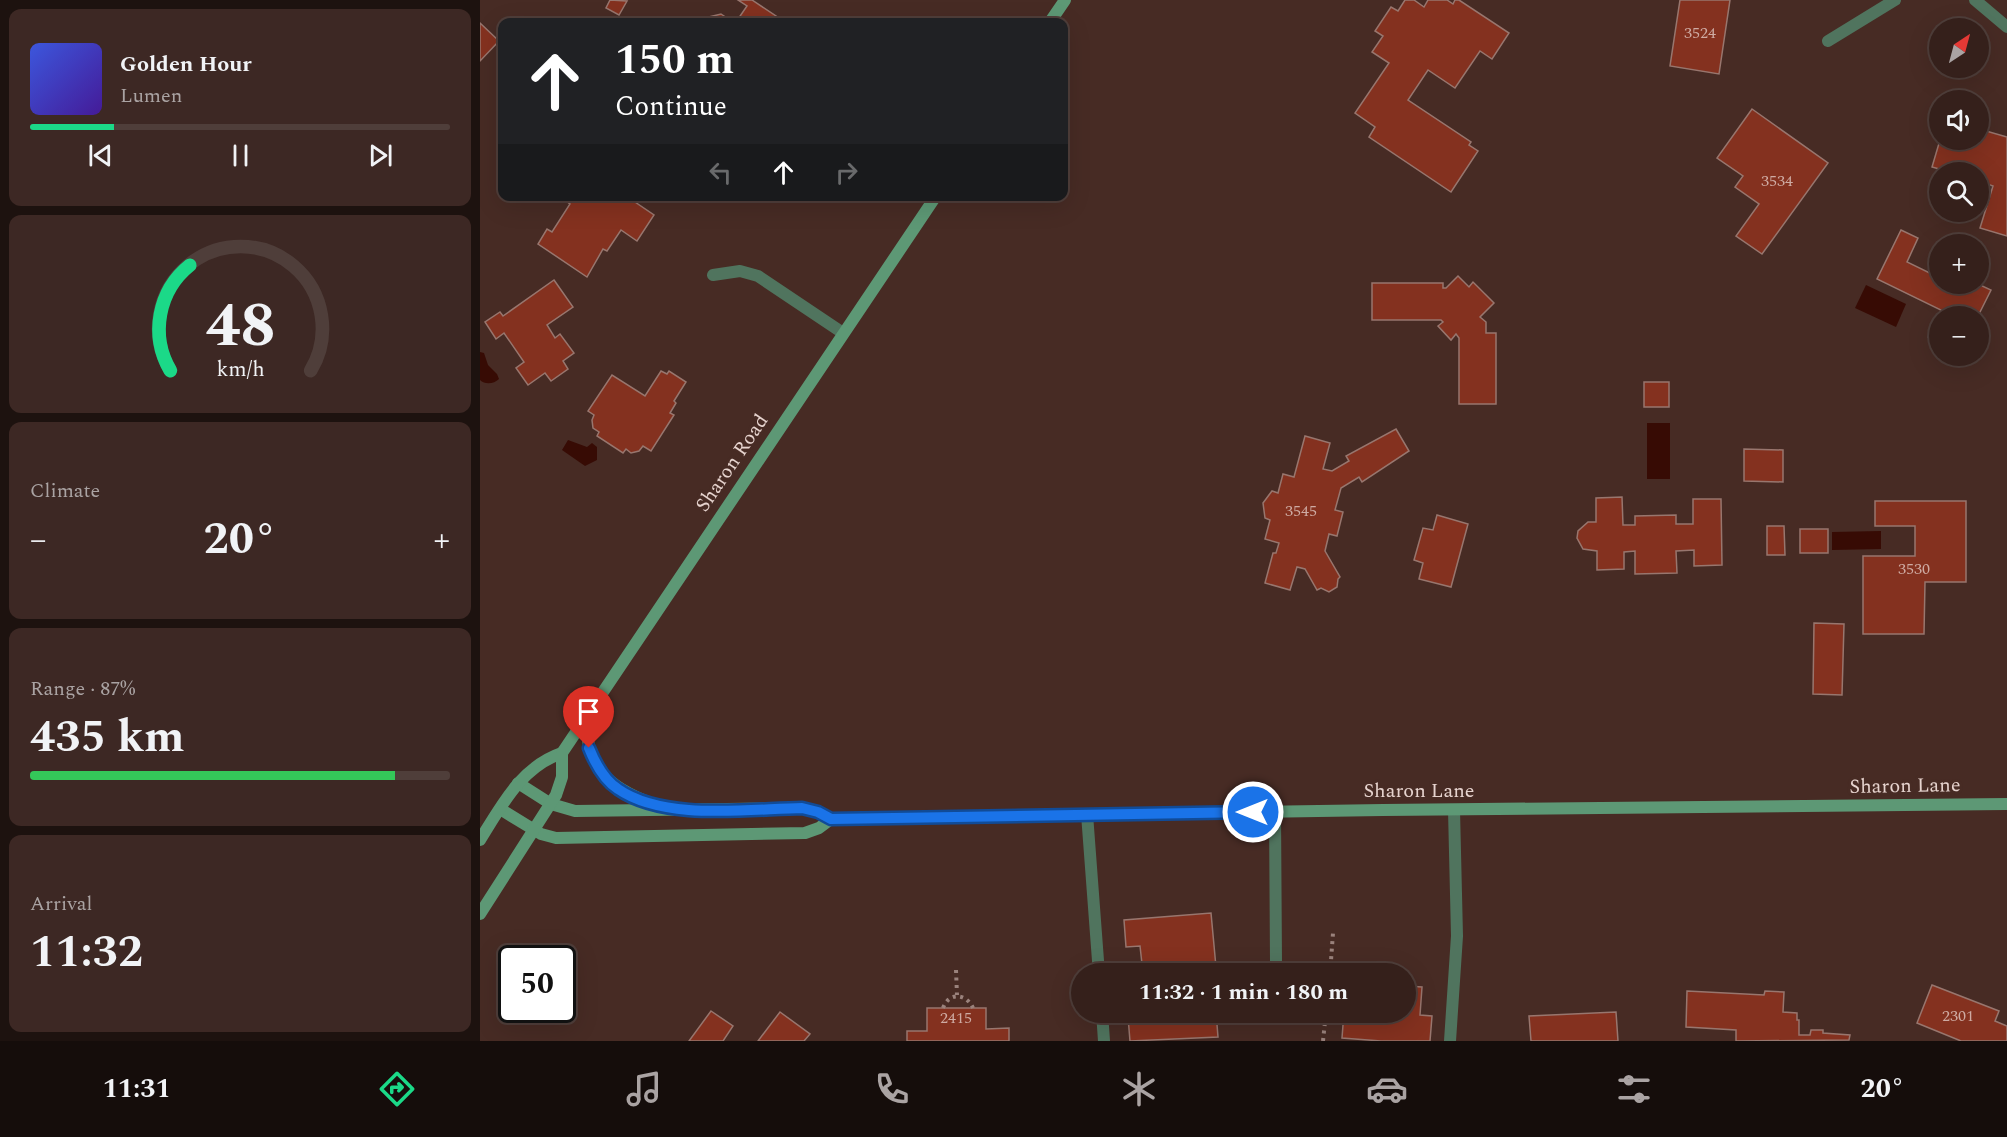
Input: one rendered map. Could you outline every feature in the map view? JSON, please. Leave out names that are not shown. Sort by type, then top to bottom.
[{"type":"main road","points":[[1053,18],[1065,0]]},
{"type":"main road","name":"Sharon Road","points":[[480,840],[518,783],[543,760],[561,753],[933,201]]},
{"type":"main road","points":[[592,708],[588,725],[589,748],[603,774],[625,793],[679,810]]},
{"type":"main road","points":[[480,914],[551,804],[562,777],[561,753]]},
{"type":"main road","name":"Sharon Lane","points":[[518,783],[551,804],[575,811],[802,808],[818,812],[831,819],[2007,804]]},
{"type":"main road","name":"Sharon Lane","points":[[500,809],[552,838],[805,833],[819,828],[831,819]]},
{"type":"street","points":[[1828,41],[1896,0]]},
{"type":"street","points":[[1975,0],[2007,27]]},
{"type":"street","points":[[713,275],[740,271],[758,276],[843,333]]},
{"type":"street","points":[[1450,1041],[1457,936],[1454,810]]},
{"type":"street","points":[[1275,812],[1276,963]]},
{"type":"street","points":[[1087,814],[1098,963]]},
{"type":"street","points":[[1103,1023],[1104,1041]]},
{"type":"path","points":[[1331,963],[1333,933]]},
{"type":"path","points":[[956,970],[957,995]]},
{"type":"path","points":[[943,1008],[950,998],[957,995],[963,997],[973,1008]]},
{"type":"path","points":[[1323,1041],[1325,1023]]},
{"type":"shaded area","points":[[1866,285],[1906,304],[1896,327],[1855,308]]},
{"type":"shaded area","points":[[480,352],[484,353],[488,365],[497,374],[499,379],[495,382],[487,383],[480,380]]},
{"type":"shaded area","points":[[1647,423],[1670,423],[1670,479],[1647,479]]},
{"type":"shaded area","points":[[568,440],[587,447],[592,443],[597,447],[597,460],[585,466],[562,450]]},
{"type":"shaded area","points":[[1881,531],[1881,549],[1832,550],[1832,532]]},
{"type":"building","points":[[610,0],[627,1],[619,15],[606,8]]},
{"type":"building","points":[[738,0],[752,0],[779,18],[739,18],[747,6]]},
{"type":"building","points":[[1405,0],[1414,0],[1424,7],[1428,0],[1447,0],[1453,4],[1455,0],[1459,0],[1509,33],[1492,59],[1480,51],[1455,88],[1428,70],[1408,100],[1471,142],[1469,145],[1478,151],[1451,192],[1369,137],[1375,127],[1355,113],[1389,63],[1372,52],[1383,36],[1375,31],[1391,7],[1398,11]]},
{"type":"building","points":[[1680,0],[1730,0],[1719,74],[1670,66]]},
{"type":"building","points":[[721,14],[727,18],[708,18]]},
{"type":"building","points":[[480,23],[498,42],[480,61]]},
{"type":"building","points":[[1752,109],[1828,163],[1762,254],[1736,236],[1759,204],[1735,187],[1743,176],[1717,158]]},
{"type":"building","points":[[1989,132],[2007,137],[2007,236],[1980,228],[1982,222],[1989,222],[1989,199],[1993,186],[1989,185],[1989,162],[1933,162],[1937,150],[1989,150]]},
{"type":"building","points":[[566,201],[633,201],[654,215],[637,241],[621,230],[607,251],[603,249],[587,277],[538,244],[547,229],[552,232],[570,204]]},
{"type":"building","points":[[1901,230],[1918,238],[1907,262],[1929,273],[1929,294],[1989,294],[1983,306],[1933,306],[1877,279]]},
{"type":"building","points":[[1458,276],[1469,287],[1473,282],[1494,303],[1480,317],[1486,322],[1486,333],[1496,333],[1496,404],[1459,404],[1459,338],[1456,334],[1451,340],[1438,326],[1443,322],[1441,320],[1372,320],[1372,283],[1443,283],[1443,288],[1446,288]]},
{"type":"building","points":[[554,280],[573,307],[547,325],[555,338],[560,334],[574,353],[563,361],[568,369],[551,381],[545,373],[528,385],[516,368],[524,362],[504,333],[496,339],[485,322],[500,312],[503,316]]},
{"type":"building","points":[[661,371],[667,374],[669,371],[686,382],[674,401],[676,403],[670,413],[674,415],[651,451],[643,446],[639,451],[631,453],[626,449],[623,453],[597,436],[599,432],[593,428],[594,415],[588,411],[612,375],[645,396]]},
{"type":"building","points":[[1644,382],[1669,382],[1669,407],[1644,407]]},
{"type":"building","points":[[1396,429],[1409,451],[1362,482],[1359,477],[1341,488],[1335,510],[1343,512],[1337,536],[1329,534],[1325,551],[1340,577],[1337,587],[1329,592],[1321,588],[1317,590],[1305,569],[1297,567],[1290,590],[1265,583],[1273,553],[1276,553],[1279,543],[1265,539],[1270,520],[1265,518],[1263,503],[1272,491],[1278,493],[1283,474],[1294,477],[1305,436],[1330,443],[1323,469],[1332,471],[1349,461],[1346,456]]},
{"type":"building","points":[[1744,449],[1783,450],[1783,482],[1744,481]]},
{"type":"building","points":[[1622,497],[1623,525],[1635,525],[1635,516],[1676,515],[1676,524],[1693,524],[1693,499],[1721,499],[1722,565],[1694,566],[1694,550],[1676,551],[1677,573],[1635,574],[1635,551],[1624,552],[1624,569],[1597,570],[1597,551],[1583,549],[1577,538],[1578,531],[1588,522],[1596,522],[1596,498]]},
{"type":"building","points":[[1875,501],[1966,501],[1966,582],[1925,582],[1924,634],[1863,634],[1863,556],[1915,556],[1915,526],[1875,526]]},
{"type":"building","points":[[1437,515],[1468,524],[1451,587],[1419,579],[1423,563],[1414,560],[1423,528],[1433,530]]},
{"type":"building","points":[[1767,526],[1784,526],[1785,555],[1767,555]]},
{"type":"building","points":[[1800,529],[1828,529],[1828,553],[1800,553]]},
{"type":"building","points":[[1814,623],[1844,624],[1842,695],[1813,694]]},
{"type":"building","points":[[1211,913],[1216,963],[1142,963],[1140,946],[1126,947],[1124,920]]},
{"type":"building","points":[[1932,985],[1999,1011],[1995,1021],[2007,1026],[2007,1041],[1961,1041],[1917,1023]]},
{"type":"building","points":[[1416,987],[1422,987],[1420,1015],[1432,1016],[1430,1041],[1342,1038],[1343,1023],[1416,1023]]},
{"type":"building","points":[[1687,991],[1764,995],[1765,991],[1784,992],[1783,1012],[1797,1013],[1799,1035],[1810,1035],[1811,1030],[1823,1030],[1823,1033],[1850,1035],[1849,1040],[1736,1041],[1736,1030],[1686,1027]]},
{"type":"building","points":[[927,1008],[986,1008],[986,1029],[1009,1028],[1009,1041],[907,1041],[907,1031],[927,1031]]},
{"type":"building","points":[[711,1011],[733,1026],[723,1041],[689,1041]]},
{"type":"building","points":[[780,1012],[810,1034],[804,1041],[758,1041]]},
{"type":"building","points":[[1616,1012],[1618,1041],[1531,1041],[1529,1016]]},
{"type":"building","points":[[1128,1023],[1217,1023],[1218,1037],[1130,1041]]},
{"type":"route","points":[[589,748],[603,774],[618,789],[666,808],[679,810],[802,808],[811,809],[831,819],[1253,812]]}]
